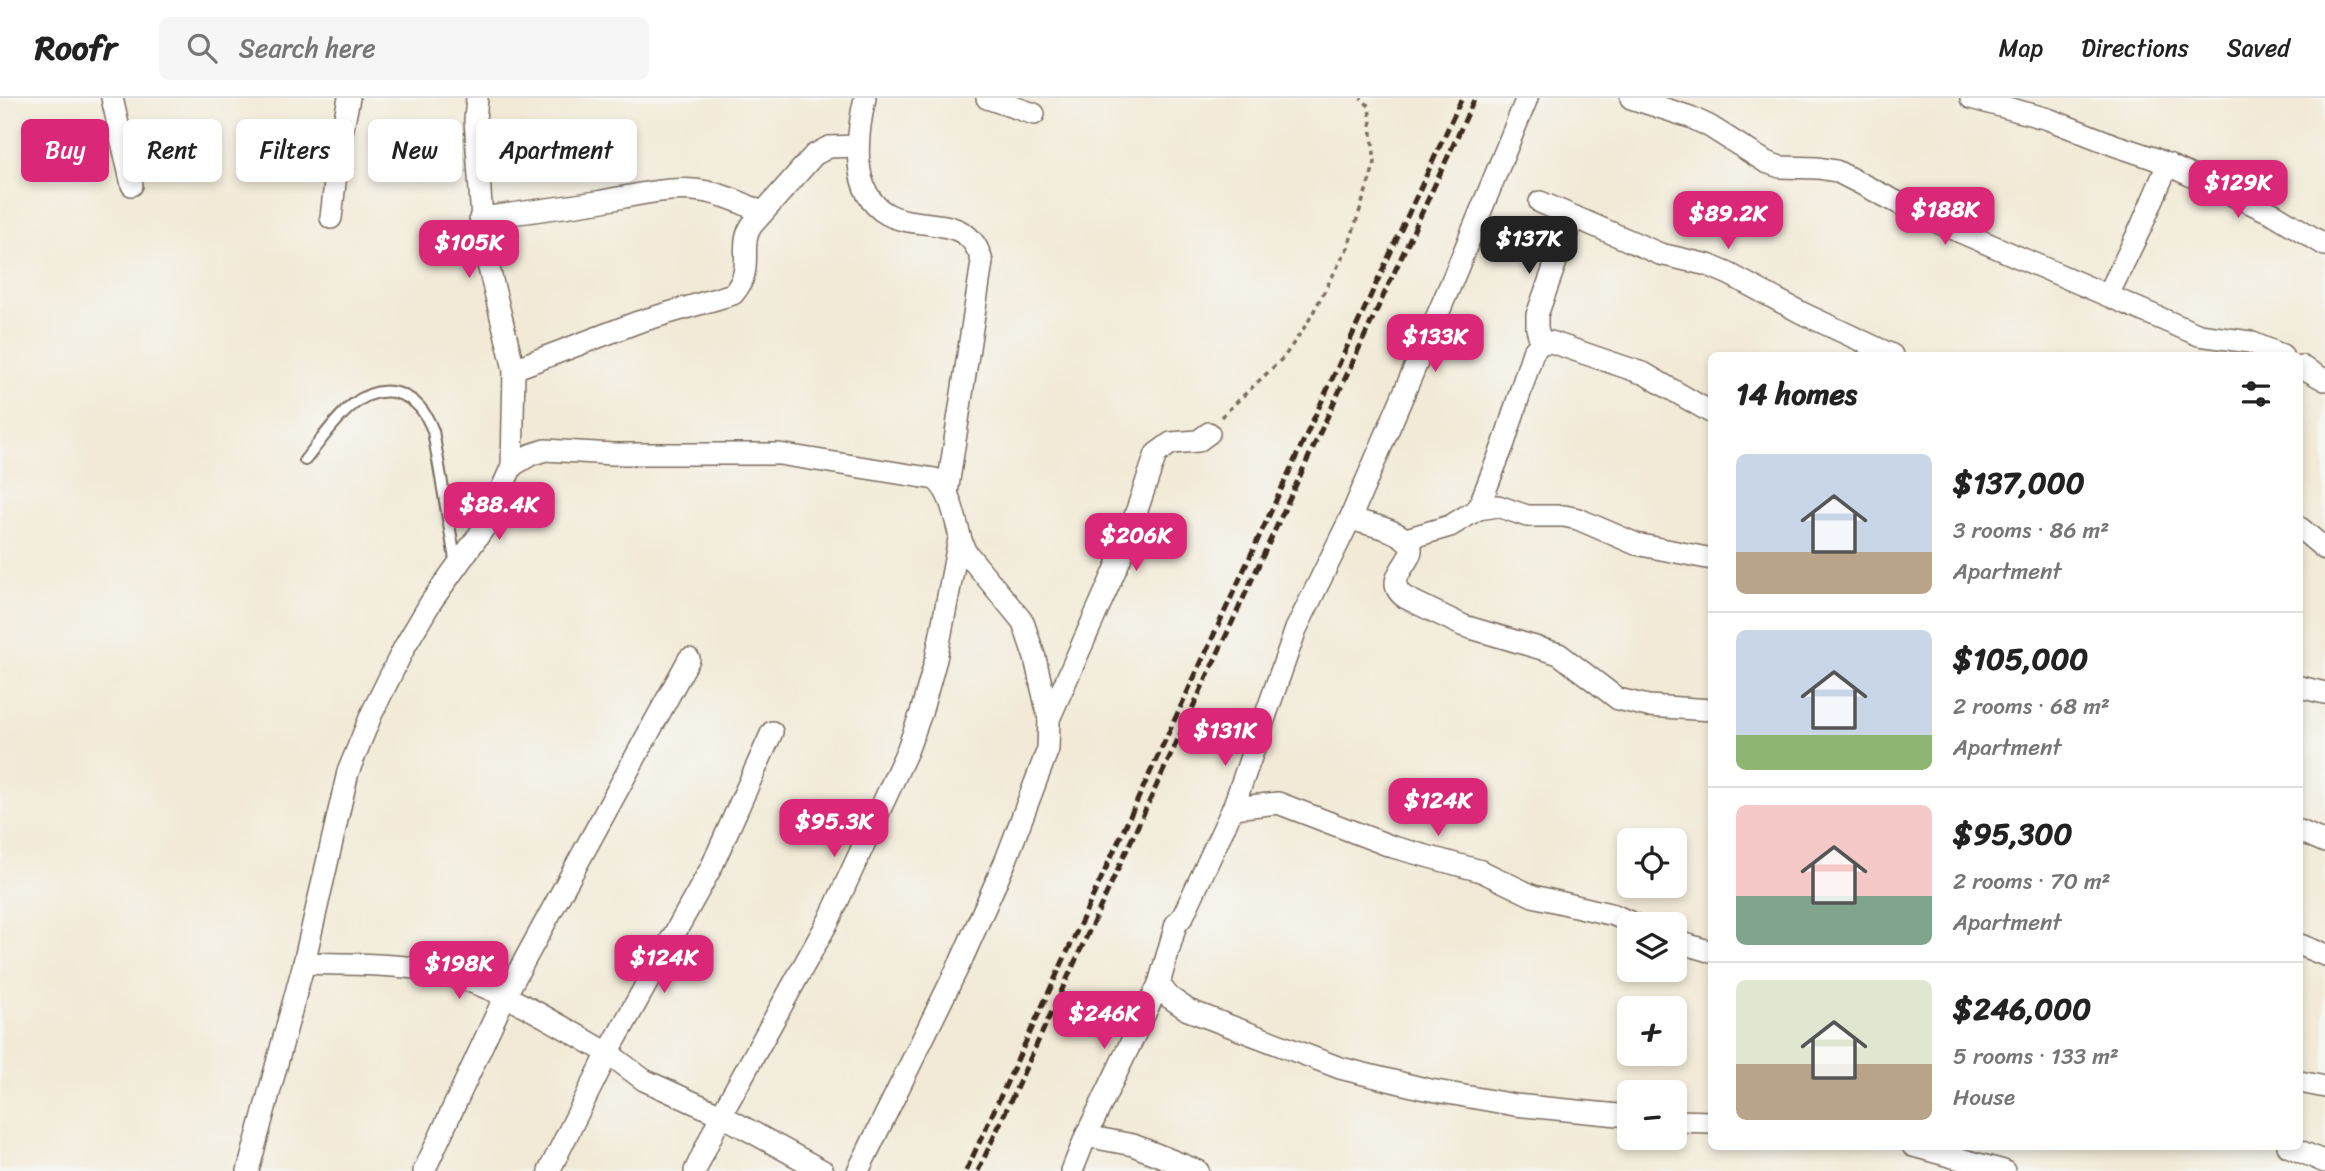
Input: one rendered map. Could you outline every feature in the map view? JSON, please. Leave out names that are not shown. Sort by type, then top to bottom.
[{"type":"street","points":[[112,98],[132,185]]},
{"type":"street","points":[[331,218],[339,147],[349,98]]},
{"type":"street","points":[[248,1171],[304,963],[348,772],[372,713],[405,646],[431,602],[457,568],[488,519],[512,466],[514,369],[490,278],[480,218],[475,120],[477,98]]},
{"type":"street","points":[[865,98],[858,146],[862,179],[869,197],[887,214],[913,222],[936,223],[954,229],[974,242],[982,262],[947,493]]},
{"type":"street","points":[[987,98],[1034,114]]},
{"type":"street","points":[[1072,1171],[1159,984],[1176,924],[1183,916],[1233,808],[1296,629],[1350,519],[1527,98]]},
{"type":"street","points":[[1631,98],[1699,121],[1766,163],[1780,167],[1818,167],[1836,171],[1928,218],[2199,335],[2250,342],[2275,352]]},
{"type":"street","points":[[1971,98],[2048,119],[2168,164],[2274,214],[2325,245]]},
{"type":"street","points":[[514,369],[638,322],[733,294],[740,287],[747,268],[747,231],[762,213],[814,155],[829,147],[858,146]]},
{"type":"street","points":[[2108,295],[2168,164]]},
{"type":"street","points":[[480,218],[597,202],[656,190],[688,189],[719,193],[762,213]]},
{"type":"street","points":[[1540,202],[1660,254],[1708,265],[1729,274],[1801,313],[1886,352]]},
{"type":"street","points":[[1541,343],[1537,315],[1563,242],[1575,217]]},
{"type":"street","points":[[1478,509],[1504,443],[1533,352],[1541,343],[1551,342],[1626,366],[1708,411]]},
{"type":"street","points":[[2303,368],[2325,380]]},
{"type":"street","points":[[1049,719],[1121,556],[1156,454],[1171,443],[1198,441],[1209,433]]},
{"type":"street","points":[[512,466],[530,454],[545,450],[613,454],[779,454],[927,476],[941,483],[947,493],[959,539],[974,563],[1023,622],[1035,658],[1049,719],[1048,749],[1006,860],[961,961],[858,1171]]},
{"type":"street","points":[[1406,539],[1450,526],[1478,509],[1498,506],[1527,516],[1564,516],[1578,519],[1636,544],[1708,558]]},
{"type":"street","points":[[1350,519],[1406,539],[1411,544],[1411,552],[1397,579],[1396,588],[1406,598],[1464,626],[1559,654],[1618,699],[1648,706],[1708,710]]},
{"type":"street","points":[[2303,531],[2325,549]]},
{"type":"street","points":[[695,1171],[721,1115],[829,920],[907,751],[936,659],[959,539]]},
{"type":"street","points":[[424,1171],[505,996],[689,659]]},
{"type":"street","points":[[2303,688],[2325,693]]},
{"type":"street","points":[[550,1171],[608,1053],[711,868],[772,732]]},
{"type":"street","points":[[1233,808],[1278,803],[1393,847],[1481,871],[1533,896],[1617,916]]},
{"type":"street","points":[[2303,832],[2325,842]]},
{"type":"street","points":[[1687,945],[1708,951]]},
{"type":"street","points":[[2303,946],[2325,955]]},
{"type":"street","points":[[304,963],[428,970],[505,996],[608,1053],[644,1080],[721,1115],[823,1171]]},
{"type":"street","points":[[1159,984],[1169,997],[1188,1010],[1340,1068],[1425,1089],[1515,1105],[1617,1115]]},
{"type":"street","points":[[2303,1083],[2325,1087]]},
{"type":"street","points":[[1687,1121],[1708,1122]]},
{"type":"street","points":[[1086,1136],[1133,1145],[1198,1171]]},
{"type":"street","points":[[1928,1150],[2004,1171]]},
{"type":"street","points":[[2297,1150],[2325,1162]]},
{"type":"lane","points":[[305,460],[353,403],[365,396],[379,391],[392,392],[416,403],[427,415],[433,432],[457,568]]},
{"type":"path","points":[[1209,433],[1228,408],[1284,357],[1308,322],[1348,247],[1375,163],[1369,106],[1362,98]]},
{"type":"railway","points":[[966,1171],[1462,98]]},
{"type":"railway","points":[[978,1171],[1475,98]]}]
